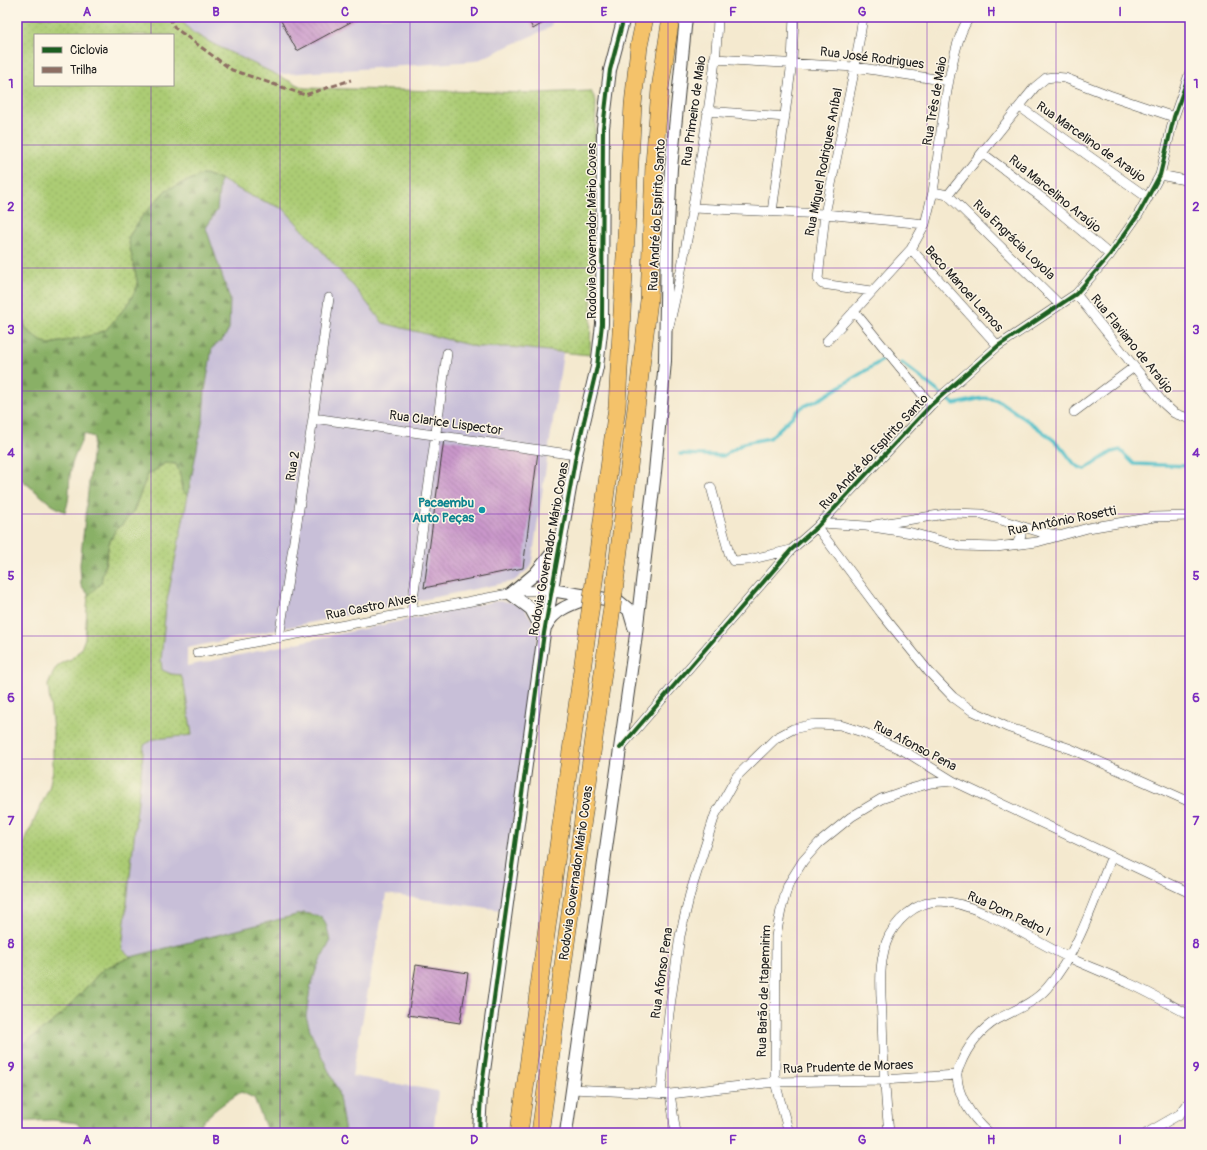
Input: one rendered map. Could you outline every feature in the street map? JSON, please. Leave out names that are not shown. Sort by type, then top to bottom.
[{"type":"highway","name":"Rodovia Governador Mário Covas","points":[[520,1133],[616,407],[633,105],[639,46],[645,17]]},
{"type":"highway","name":"Rodovia Governador Mário Covas","points":[[540,1133],[614,592],[649,300],[654,164],[660,89],[671,17]]},
{"type":"street","name":"Rodovia Governador Mário Covas","points":[[479,1133],[481,1093],[544,633],[576,455],[594,383],[600,345],[602,128],[610,70],[624,17]]},
{"type":"street","name":"Rua André do Espírito Santo","points":[[566,1133],[635,642],[655,472],[666,341],[668,206],[686,17]]},
{"type":"street","name":"Rua Primeiro de Maio","points":[[666,341],[684,263],[693,208],[714,59],[718,17]]},
{"type":"street","points":[[772,212],[792,62],[794,17]]},
{"type":"street","name":"Rua Miguel Rodrigues Aníbal","points":[[863,17],[855,67],[824,214],[818,280],[822,284],[871,291]]},
{"type":"street","name":"Rua Três de Maio","points":[[826,341],[911,249],[925,224],[933,192],[949,81],[961,33],[970,17]]},
{"type":"street","name":"Rua José Rodrigues","points":[[714,59],[792,62],[855,67],[949,81]]},
{"type":"street","name":"Rua André do Espírito Santo","points":[[620,748],[791,550],[819,525],[930,405],[998,346],[1076,294],[1110,255],[1148,198],[1160,175],[1174,116],[1190,73]]},
{"type":"street","points":[[933,192],[948,195],[1020,107],[1046,78],[1054,76],[1065,78],[1109,95],[1174,116]]},
{"type":"street","name":"Rua Marcelino de Araujo","points":[[1020,107],[1148,198]]},
{"type":"street","points":[[707,111],[785,117]]},
{"type":"street","name":"Rua Marcelino Araújo","points":[[982,153],[1045,200],[1110,255]]},
{"type":"street","points":[[1160,175],[1190,181]]},
{"type":"street","name":"Rua Engrácia Loyola","points":[[948,195],[1060,304]]},
{"type":"street","points":[[693,208],[824,214],[925,224]]},
{"type":"street","name":"Beco Manoel Lemos","points":[[911,249],[998,346]]},
{"type":"street","name":"Rua Flaviano de Araújo","points":[[1076,294],[1164,404],[1174,413],[1190,419]]},
{"type":"street","name":"Rua 2","points":[[279,638],[313,418],[329,298]]},
{"type":"street","points":[[854,311],[930,405]]},
{"type":"street","points":[[411,612],[447,353]]},
{"type":"street","points":[[1074,412],[1134,367]]},
{"type":"street","name":"Rua Clarice Lispector","points":[[313,418],[576,455]]},
{"type":"street","points":[[711,487],[729,554],[733,561],[741,562],[791,550]]},
{"type":"street","points":[[866,526],[910,518],[952,513],[982,514],[1021,526],[1062,536]]},
{"type":"street","name":"Rua Antônio Rosetti","points":[[819,525],[866,526],[912,533],[960,546],[996,547],[1062,536],[1088,528],[1154,517],[1190,516]]},
{"type":"street","points":[[910,518],[912,533]]},
{"type":"street","points":[[819,525],[882,614],[929,672],[953,697],[971,710],[1007,727],[1071,749],[1190,802]]},
{"type":"street","points":[[1017,544],[1022,536],[1021,526]]},
{"type":"street","points":[[544,633],[531,609],[510,594],[535,574],[559,543]]},
{"type":"street","points":[[551,590],[592,594],[618,601],[626,606],[633,620],[635,642]]},
{"type":"street","name":"Rua Castro Alves","points":[[197,653],[510,594],[551,590]]},
{"type":"street","points":[[544,633],[549,621],[557,612],[592,594]]},
{"type":"street","name":"Rua Afonso Pena","points":[[676,1133],[666,1094],[669,1013],[679,944],[690,894],[715,815],[737,776],[776,738],[794,729],[814,724],[840,725],[865,733],[906,752],[953,781],[1190,893]]},
{"type":"street","name":"Rua Barão de Itapemirim","points":[[789,1133],[775,1082],[776,936],[788,885],[803,861],[819,843],[851,817],[881,799],[931,783],[953,781]]},
{"type":"street","points":[[989,1133],[977,1122],[965,1104],[959,1088],[956,1074],[966,1050],[972,1041],[997,1020],[1031,1002],[1046,989],[1069,958],[1112,856]]},
{"type":"street","name":"Rua Dom Pedro I","points":[[889,1133],[883,1080],[880,968],[887,942],[898,923],[913,908],[926,902],[956,903],[985,914],[1069,958],[1129,983],[1190,1016]]},
{"type":"street","name":"Rua Prudente de Moraes","points":[[572,1089],[666,1094],[775,1082],[883,1080],[956,1074]]},
{"type":"street","points":[[1147,1133],[1180,1114],[1190,1101]]},
{"type":"shaded area","points":[[171,17],[553,17],[551,27],[476,61],[271,75],[175,28]]},
{"type":"shaded area","points":[[220,179],[251,196],[284,209],[355,288],[383,323],[477,347],[509,347],[563,353],[531,567],[514,581],[187,648],[187,666],[496,601],[511,602],[524,608],[537,628],[538,636],[501,910],[386,894],[352,1076],[438,1091],[433,1133],[345,1133],[338,1091],[311,1033],[306,1016],[310,989],[317,967],[330,942],[311,913],[304,913],[131,957],[122,949],[144,745],[154,739],[192,735],[188,716],[171,674],[161,670],[161,660],[166,606],[203,418],[210,355],[212,348],[224,338],[230,299],[206,228],[217,210]]},
{"type":"green space","points":[[17,17],[178,17],[192,32],[215,45],[304,88],[536,93],[591,91],[596,101],[590,355],[509,347],[477,347],[383,323],[355,288],[284,209],[251,196],[220,179],[204,174],[166,190],[140,219],[128,238],[138,285],[128,304],[106,330],[89,336],[49,344],[41,341],[26,329],[17,303]]},
{"type":"green space","points":[[204,174],[220,179],[217,210],[206,228],[230,299],[229,329],[224,338],[212,348],[205,391],[203,418],[188,495],[182,491],[180,474],[176,464],[165,463],[147,476],[134,510],[123,524],[116,529],[109,543],[101,583],[89,595],[81,586],[80,564],[94,437],[84,434],[75,456],[71,469],[68,501],[65,512],[52,505],[17,476],[17,303],[26,329],[41,341],[50,344],[89,336],[106,330],[128,304],[138,285],[128,238],[140,219],[166,190]]},
{"type":"green space","points":[[165,463],[176,464],[180,474],[182,491],[188,495],[166,606],[161,660],[162,670],[171,674],[181,675],[184,684],[192,735],[154,739],[144,745],[122,949],[131,957],[103,969],[59,1017],[17,1049],[17,868],[23,845],[49,788],[53,770],[53,730],[48,685],[55,669],[63,662],[71,659],[81,649],[85,638],[88,594],[105,568],[109,543],[116,529],[123,524],[134,510],[147,476]]},
{"type":"green space","points":[[304,913],[322,917],[327,927],[330,942],[317,967],[310,989],[306,1016],[311,1033],[338,1091],[345,1133],[268,1133],[254,1098],[241,1092],[209,1115],[196,1133],[84,1133],[77,1123],[52,1120],[17,1122],[17,1049],[59,1017],[103,969],[131,957]]},
{"type":"building","points":[[279,17],[360,17],[297,51]]},
{"type":"building","points":[[527,17],[553,17],[533,29]]},
{"type":"building","name":"Pacaembu Auto Peças","points":[[444,439],[538,452],[523,568],[424,588]]},
{"type":"building","points":[[416,965],[468,973],[460,1023],[408,1015]]},
{"type":"waterway","points":[[680,454],[723,456],[744,443],[770,438],[802,407],[820,399],[889,356]]},
{"type":"waterway","points":[[902,363],[954,404],[982,398],[999,401],[1049,436],[1062,448],[1072,461],[1081,468],[1085,469],[1112,452],[1120,450],[1134,464],[1190,466]]},
{"type":"marked path","points":[[169,17],[175,28],[232,70],[305,95],[351,80]]},
{"type":"cycle path","points":[[479,1133],[481,1093],[544,633],[576,455],[597,367],[602,324],[603,128],[610,70],[624,17]]},
{"type":"cycle path","points":[[620,748],[791,550],[817,527],[931,405],[998,346],[1076,294],[1110,255],[1138,215],[1160,175],[1174,117],[1190,72]]},
{"type":"place","name":"Pacaembu Auto Peças","points":[[482,510]]}]
